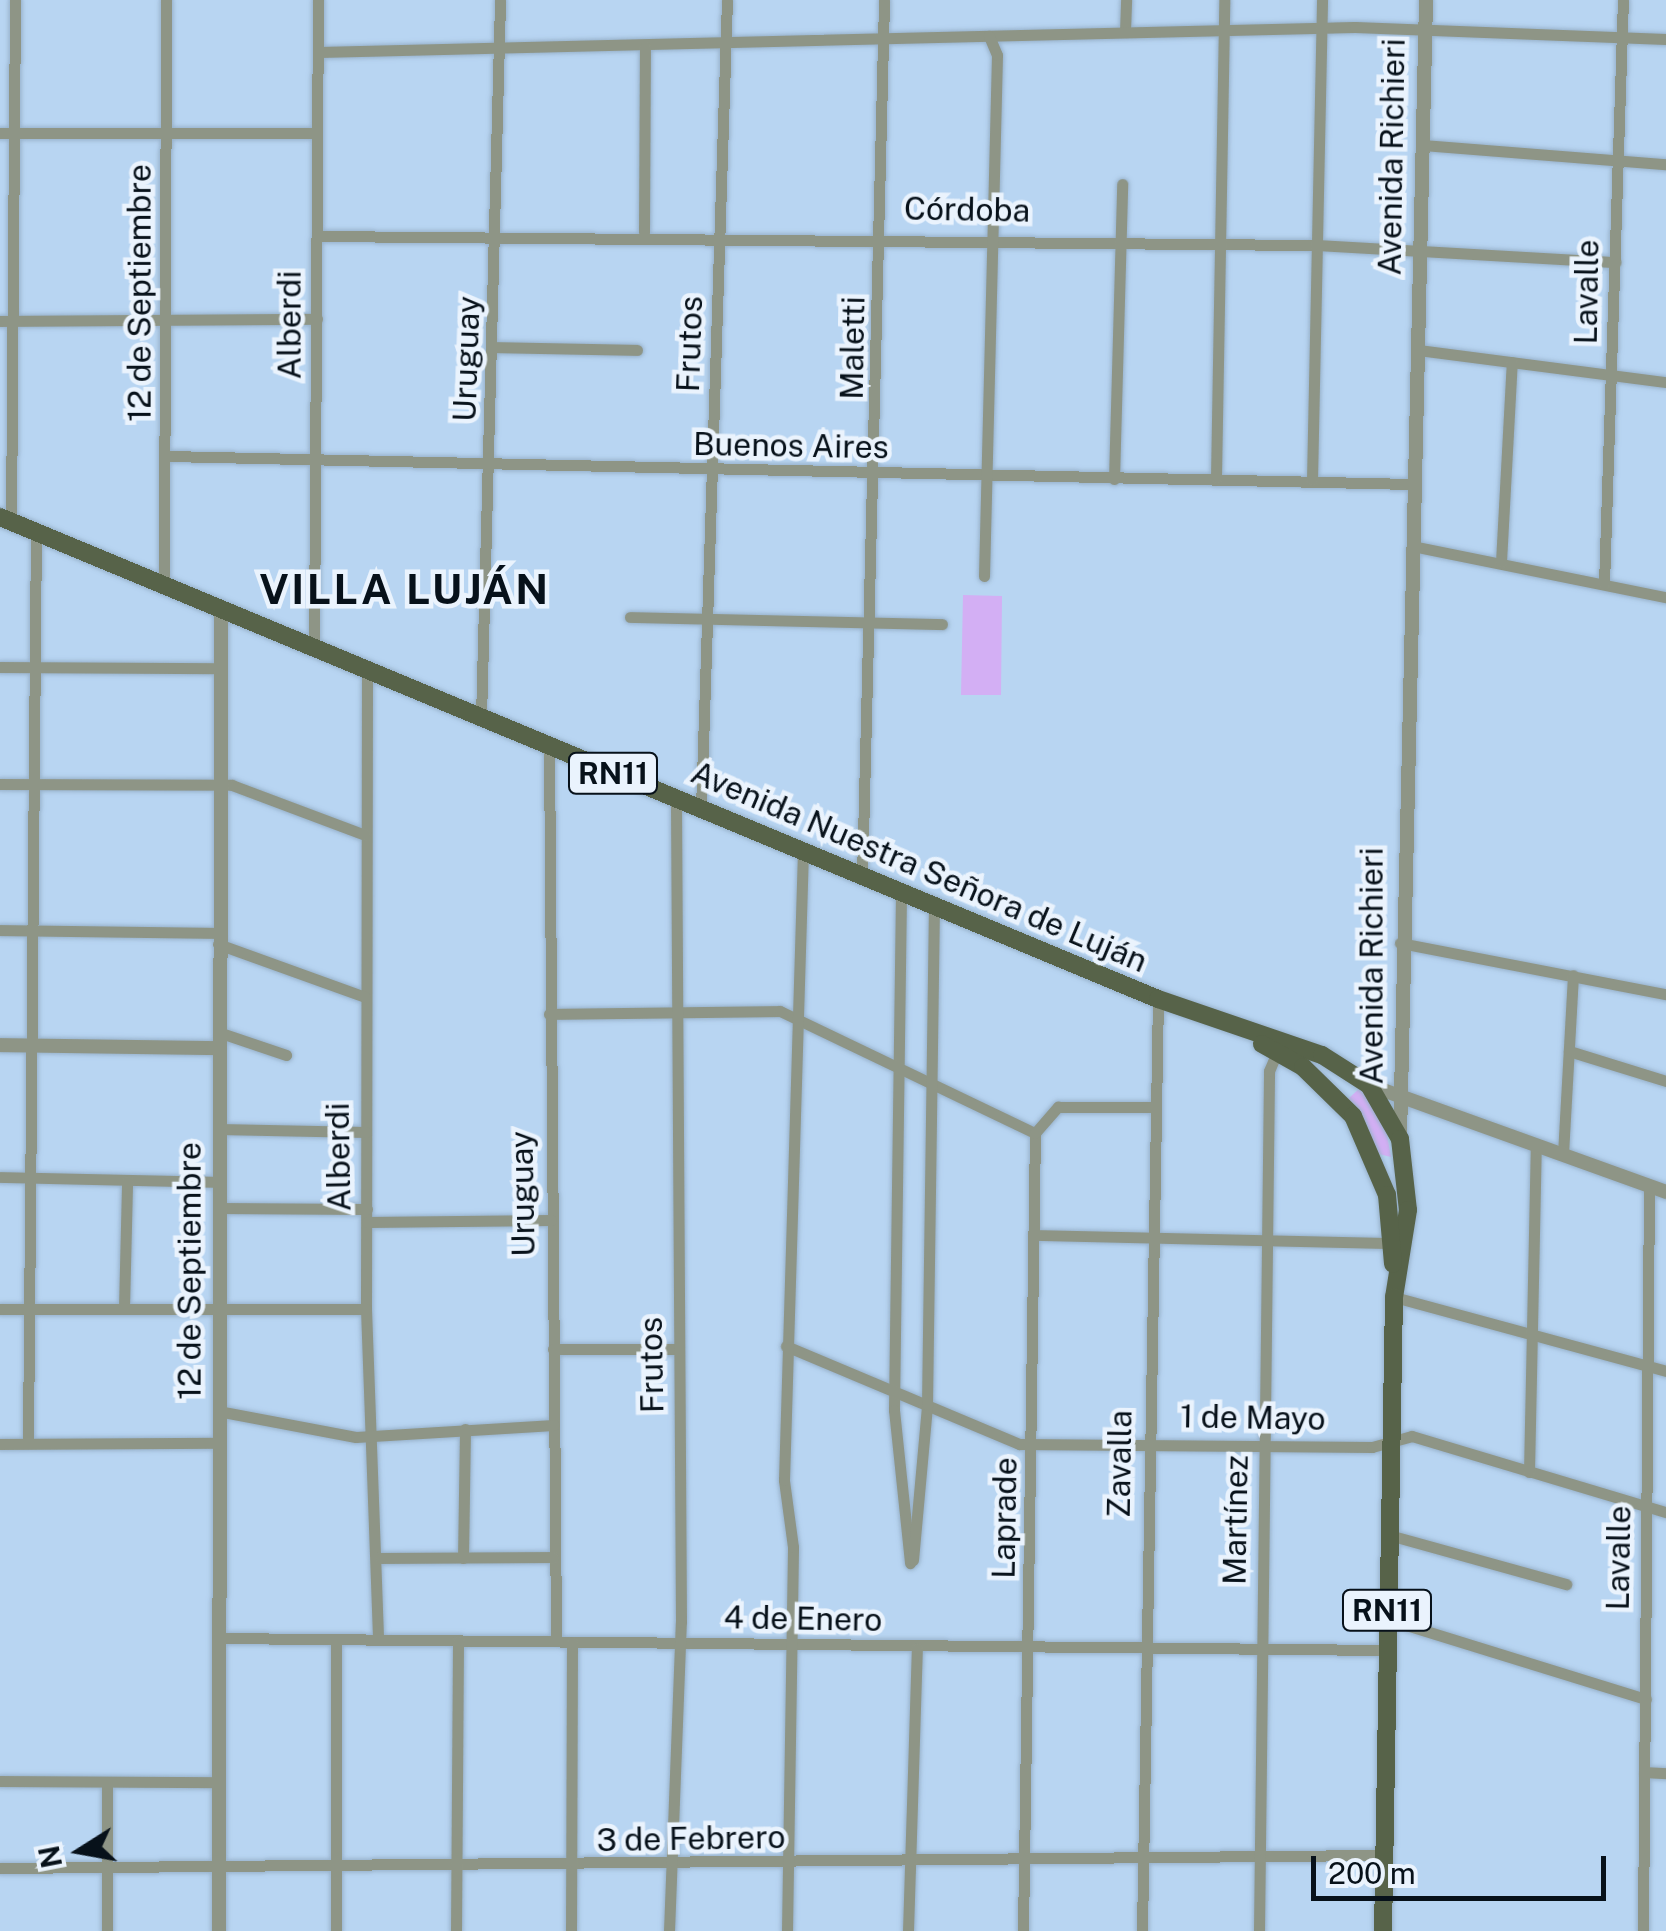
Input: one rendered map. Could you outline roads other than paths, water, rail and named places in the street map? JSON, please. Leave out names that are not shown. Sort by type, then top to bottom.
[{"type":"main road","name":"Avenida Nuestra Señora de Luján","points":[[6,520],[366,673],[1158,999],[1227,1026],[1322,1055],[1366,1083],[1400,1139]]},
{"type":"main road","name":"RN11","points":[[1227,1026],[1278,1052],[1342,1100],[1378,1164],[1392,1243],[1394,1293]]},
{"type":"main road","points":[[1342,1100],[1346,1084],[1366,1083]]},
{"type":"main road","name":"Avenida Richieri","points":[[1383,1931],[1394,1293],[1408,1210],[1400,1139]]},
{"type":"main road","points":[[1378,1164],[1404,1159]]},
{"type":"street","points":[[6,520],[14,320],[15,0]]},
{"type":"street","name":"12 de Septiembre","points":[[164,586],[168,456],[166,0]]},
{"type":"street","name":"Alberdi","points":[[314,650],[318,0]]},
{"type":"street","name":"Uruguay","points":[[481,718],[498,232],[500,0]]},
{"type":"street","name":"Frutos","points":[[700,809],[710,618],[727,0]]},
{"type":"street","name":"Maletti","points":[[862,876],[878,476],[884,0]]},
{"type":"street","points":[[1125,32],[1126,0]]},
{"type":"street","points":[[1216,478],[1224,0]]},
{"type":"street","points":[[1312,480],[1322,0]]},
{"type":"street","name":"Avenida Richieri","points":[[1400,1139],[1399,942],[1426,0]]},
{"type":"street","name":"Lavalle","points":[[1604,584],[1623,0]]},
{"type":"street","points":[[319,52],[884,42],[1226,29],[1425,28],[1666,38]]},
{"type":"street","points":[[984,576],[997,55],[989,36]]},
{"type":"street","points":[[644,232],[645,47]]},
{"type":"street","points":[[0,133],[317,133]]},
{"type":"street","points":[[1422,145],[1666,164]]},
{"type":"street","points":[[1114,478],[1122,184]]},
{"type":"street","name":"Córdoba","points":[[318,236],[644,232],[1318,244],[1616,262]]},
{"type":"street","points":[[0,320],[318,319]]},
{"type":"street","points":[[494,347],[637,350]]},
{"type":"street","points":[[1418,350],[1666,382]]},
{"type":"street","points":[[1501,562],[1512,362]]},
{"type":"street","name":"Buenos Aires","points":[[168,456],[878,476],[986,474],[1412,484]]},
{"type":"street","points":[[28,1442],[36,534]]},
{"type":"street","points":[[1412,546],[1666,597]]},
{"type":"street","name":"12 de Septiembre","points":[[219,1931],[221,611]]},
{"type":"street","points":[[630,617],[942,624]]},
{"type":"street","points":[[0,666],[218,668]]},
{"type":"street","name":"Alberdi","points":[[366,673],[366,1309],[381,1558],[378,1640]]},
{"type":"street","name":"Uruguay","points":[[548,746],[556,1641]]},
{"type":"street","points":[[0,784],[219,783],[365,835]]},
{"type":"street","name":"Frutos","points":[[668,1931],[680,1646],[676,799]]},
{"type":"street","points":[[787,1931],[793,1547],[784,1480],[794,1016],[802,852]]},
{"type":"street","points":[[901,894],[894,1388],[910,1563],[926,1405],[934,907]]},
{"type":"street","points":[[0,930],[218,938],[365,997]]},
{"type":"street","points":[[1399,942],[1666,994]]},
{"type":"street","points":[[1564,1154],[1573,975]]},
{"type":"street","name":"Zavalla","points":[[1142,1931],[1150,1107],[1158,999]]},
{"type":"street","points":[[549,1014],[676,1011],[794,1016],[1035,1133],[1049,1110],[1150,1107]]},
{"type":"street","points":[[218,1032],[286,1055]]},
{"type":"street","points":[[0,1045],[218,1048]]},
{"type":"street","points":[[1569,1051],[1666,1081]]},
{"type":"street","name":"Martínez","points":[[1259,1931],[1269,1070],[1278,1052]]},
{"type":"street","points":[[1366,1083],[1666,1192]]},
{"type":"street","points":[[218,1128],[366,1132]]},
{"type":"street","name":"Laprade","points":[[1023,1931],[1038,1235],[1035,1133]]},
{"type":"street","points":[[1529,1472],[1536,1144]]},
{"type":"street","points":[[0,1178],[218,1182]]},
{"type":"street","points":[[124,1308],[127,1181]]},
{"type":"street","name":"Lavalle","points":[[1642,1931],[1649,1186]]},
{"type":"street","points":[[218,1208],[551,1220]]},
{"type":"street","points":[[1038,1235],[1392,1243]]},
{"type":"street","points":[[1394,1293],[1666,1372]]},
{"type":"street","points":[[0,1309],[366,1309]]},
{"type":"street","name":"1 de Mayo","points":[[786,1346],[894,1388],[926,1405],[1033,1443],[1266,1446],[1390,1441],[1412,1436],[1666,1512]]},
{"type":"street","points":[[553,1348],[679,1349]]},
{"type":"street","points":[[218,1412],[374,1436],[554,1425]]},
{"type":"street","points":[[463,1558],[465,1429]]},
{"type":"street","points":[[0,1444],[218,1444]]},
{"type":"street","points":[[1389,1535],[1566,1584]]},
{"type":"street","points":[[381,1558],[553,1557]]},
{"type":"street","points":[[1387,1619],[1646,1699]]},
{"type":"street","name":"4 de Enero","points":[[219,1638],[1030,1650],[1387,1650]]},
{"type":"street","points":[[456,1931],[458,1641]]},
{"type":"street","points":[[336,1642],[336,1931]]},
{"type":"street","points":[[571,1931],[572,1642]]},
{"type":"street","points":[[908,1931],[918,1648]]},
{"type":"street","points":[[1644,1772],[1666,1773]]},
{"type":"street","points":[[0,1781],[220,1782]]},
{"type":"street","points":[[107,1784],[107,1931]]},
{"type":"street","name":"3 de Febrero","points":[[0,1868],[788,1866],[1384,1855]]},
{"type":"district","name":"VILLA LUJÁN","points":[[405,589]]}]
